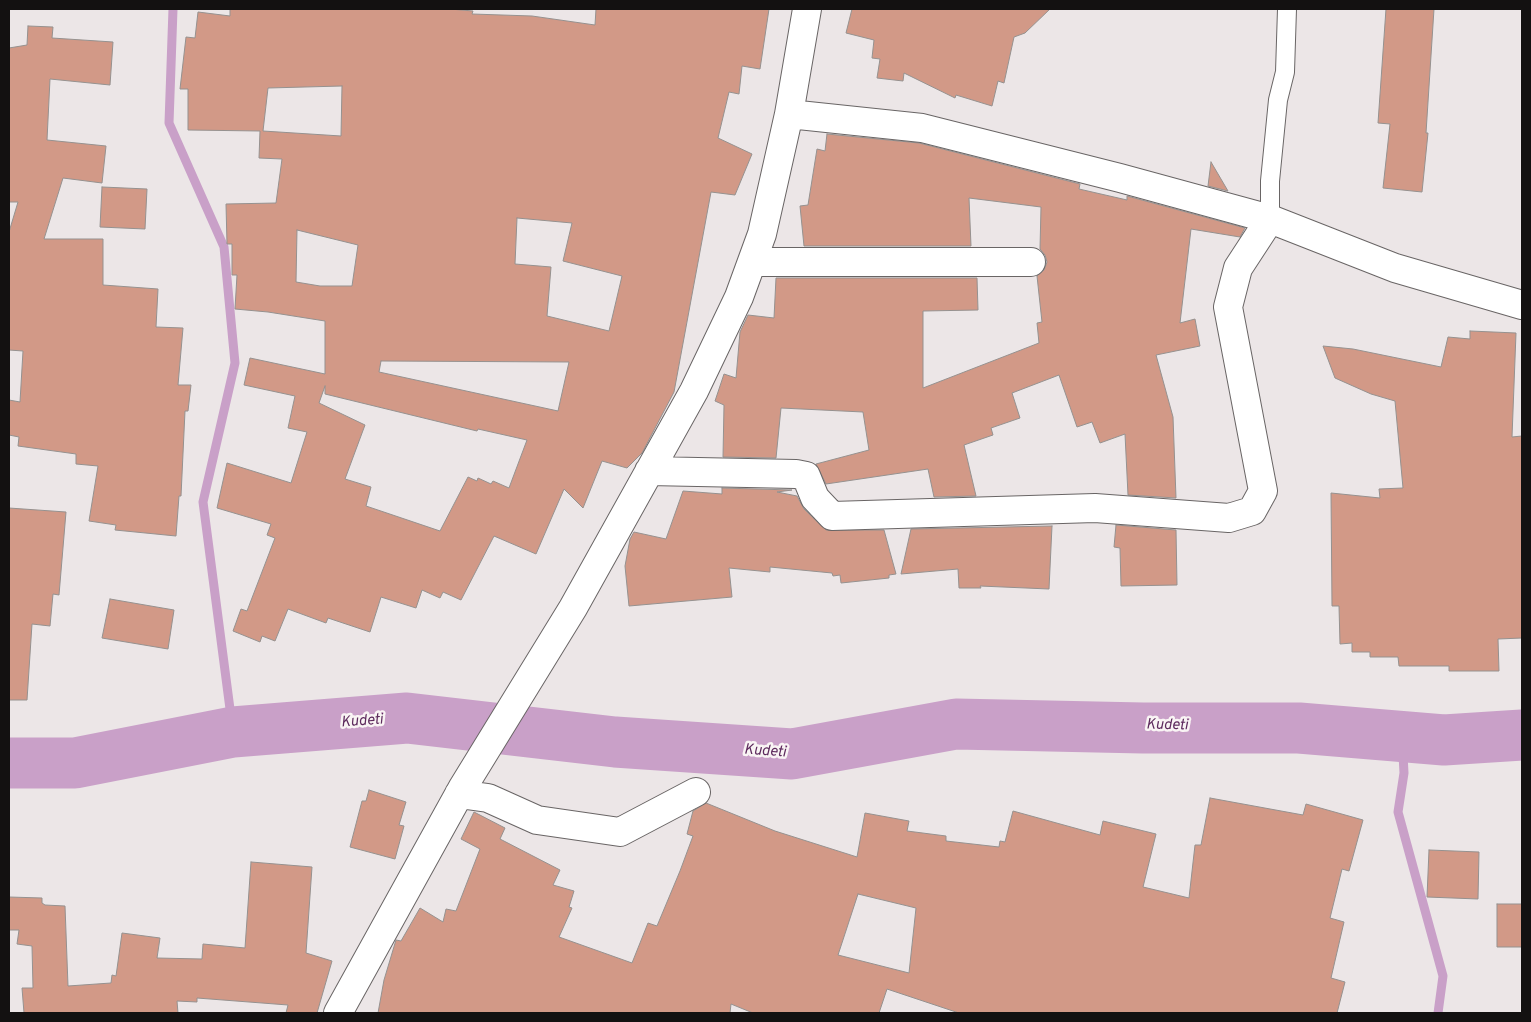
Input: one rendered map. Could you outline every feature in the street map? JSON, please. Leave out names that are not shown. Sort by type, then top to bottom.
[{"type":"street","points":[[338,1013],[461,791],[573,608],[694,391],[739,297],[762,234],[789,114],[807,9]]},
{"type":"street","points":[[789,114],[922,128],[1270,219],[1395,268],[1522,306]]},
{"type":"street","points":[[649,471],[806,476],[815,498],[832,516],[1095,508],[1229,518],[1252,511],[1263,491],[1228,307],[1238,268],[1270,219]]},
{"type":"street","points":[[752,262],[1031,262]]},
{"type":"street","points":[[461,791],[488,798],[537,820],[620,832],[696,792]]},
{"type":"lane","points":[[1270,219],[1270,181],[1278,100],[1285,72],[1287,9]]},
{"type":"building","points":[[230,9],[450,9],[473,11],[472,14],[532,16],[595,25],[596,9],[769,9],[760,69],[742,66],[739,94],[729,92],[718,138],[752,154],[735,195],[711,192],[674,392],[642,453],[627,468],[602,461],[583,508],[564,489],[536,554],[494,536],[461,600],[443,592],[440,598],[422,590],[416,608],[381,597],[370,632],[328,618],[326,623],[288,609],[275,641],[262,636],[260,642],[233,631],[241,609],[247,611],[275,538],[267,535],[271,524],[217,508],[227,463],[291,483],[307,432],[288,428],[295,396],[244,385],[250,358],[325,374],[325,321],[235,309],[237,275],[232,275],[232,244],[227,244],[226,204],[276,203],[282,159],[259,158],[260,131],[188,130],[188,89],[180,89],[186,37],[195,38],[198,12],[230,16]],"holes":[[[342,86],[341,136],[263,131],[268,88]],[[517,218],[572,223],[563,261],[622,276],[609,331],[547,316],[551,267],[515,264]],[[297,230],[358,245],[352,286],[320,286],[296,282]],[[381,361],[569,362],[558,411],[379,372]],[[325,386],[325,394],[477,431],[478,429],[527,440],[509,488],[493,481],[491,484],[478,478],[477,481],[468,477],[440,531],[366,506],[371,487],[345,479],[365,425],[319,403]]]},
{"type":"building","points":[[852,9],[1050,9],[1025,33],[1014,37],[1004,83],[998,81],[992,106],[956,95],[955,98],[904,73],[903,81],[877,78],[880,59],[872,58],[874,40],[846,33]]},
{"type":"building","points":[[1386,9],[1434,9],[1426,133],[1428,133],[1422,192],[1383,188],[1390,124],[1378,123]]},
{"type":"building","points":[[28,26],[53,27],[52,38],[113,42],[110,85],[50,79],[47,140],[106,146],[102,183],[63,178],[44,239],[103,239],[103,285],[158,289],[156,327],[183,328],[178,385],[191,385],[188,411],[185,411],[181,496],[179,496],[176,536],[115,530],[116,525],[89,521],[98,466],[76,464],[76,454],[18,446],[19,437],[9,435],[9,400],[20,402],[23,351],[9,350],[9,232],[18,202],[9,202],[9,48],[27,45]]},
{"type":"building","points":[[827,134],[919,143],[1080,184],[1079,189],[1127,200],[1127,196],[1245,228],[1240,237],[1191,229],[1180,323],[1195,319],[1200,346],[1156,355],[1173,417],[1176,498],[1128,495],[1125,434],[1100,443],[1092,422],[1077,427],[1059,375],[1012,393],[1020,418],[991,428],[993,435],[964,445],[976,496],[934,497],[928,469],[826,484],[816,464],[869,450],[863,412],[781,408],[776,458],[723,457],[724,405],[715,401],[724,374],[736,378],[740,332],[748,315],[774,318],[776,278],[977,278],[978,310],[923,311],[923,388],[1039,343],[1037,323],[1042,322],[1037,276],[1044,270],[1047,262],[1045,255],[1040,249],[1041,207],[969,198],[971,246],[804,246],[800,206],[808,205],[817,149],[825,151]]},
{"type":"building","points":[[1211,162],[1228,191],[1208,186]]},
{"type":"building","points":[[102,187],[147,189],[145,229],[100,227]]},
{"type":"building","points":[[1470,331],[1516,333],[1512,437],[1522,436],[1522,638],[1498,639],[1499,671],[1449,671],[1449,666],[1399,666],[1398,657],[1370,657],[1370,652],[1352,652],[1352,643],[1340,644],[1339,606],[1332,606],[1331,493],[1380,498],[1379,489],[1403,488],[1395,401],[1371,394],[1335,378],[1323,346],[1353,349],[1441,367],[1448,337],[1470,339]]},
{"type":"building","points":[[722,488],[792,490],[777,492],[797,496],[804,509],[826,530],[884,530],[896,574],[889,575],[889,578],[841,583],[840,575],[833,576],[832,573],[770,567],[770,572],[729,568],[732,597],[629,606],[625,566],[630,539],[634,532],[666,539],[683,491],[722,494]]},
{"type":"building","points":[[9,508],[66,512],[59,595],[53,594],[50,626],[32,624],[27,700],[9,700]]},
{"type":"building","points":[[1116,525],[1176,530],[1177,585],[1121,586],[1120,548],[1114,547]]},
{"type":"building","points":[[1052,526],[1049,589],[980,586],[981,588],[959,588],[958,569],[901,574],[911,529]]},
{"type":"building","points":[[110,599],[174,610],[168,649],[102,638]]},
{"type":"building","points":[[369,790],[406,802],[399,825],[404,826],[395,859],[350,847],[362,801],[366,801]]},
{"type":"building","points":[[1210,798],[1303,815],[1306,804],[1363,820],[1349,871],[1342,869],[1330,918],[1344,922],[1331,978],[1345,982],[1337,1013],[959,1013],[887,989],[879,1013],[753,1013],[731,1004],[730,1013],[378,1013],[384,980],[396,940],[401,941],[420,908],[443,922],[446,909],[456,911],[480,849],[461,839],[474,812],[505,828],[500,839],[560,870],[553,885],[574,891],[569,907],[572,908],[559,937],[632,963],[648,923],[657,926],[680,871],[693,836],[687,834],[693,811],[706,803],[775,831],[857,857],[865,813],[909,821],[907,831],[946,836],[946,841],[999,847],[1000,841],[1005,842],[1013,811],[1100,835],[1103,821],[1156,834],[1143,887],[1189,898],[1195,845],[1201,845]],"holes":[[[858,894],[916,908],[909,973],[838,955]]]},
{"type":"building","points":[[1429,850],[1479,852],[1478,899],[1427,897]]},
{"type":"building","points":[[251,862],[312,867],[306,953],[332,961],[317,1013],[286,1013],[288,1005],[197,998],[197,1002],[177,1001],[178,1013],[24,1013],[22,988],[33,988],[32,946],[17,944],[19,930],[9,930],[9,897],[42,898],[42,903],[45,905],[65,906],[68,986],[111,983],[112,975],[116,976],[122,933],[160,938],[157,958],[202,959],[203,944],[245,948]]},
{"type":"building","points":[[1497,904],[1522,904],[1522,947],[1497,947]]},
{"type":"waterway","points":[[173,9],[169,123],[224,247],[235,363],[203,502],[233,732]]},
{"type":"waterway","name":"Kudeti","points":[[9,763],[75,763],[233,732],[407,718],[615,742],[792,754],[956,724],[1143,728],[1299,728],[1444,740],[1522,735]]},
{"type":"waterway","points":[[1402,736],[1404,773],[1398,812],[1443,976],[1438,1013]]}]
